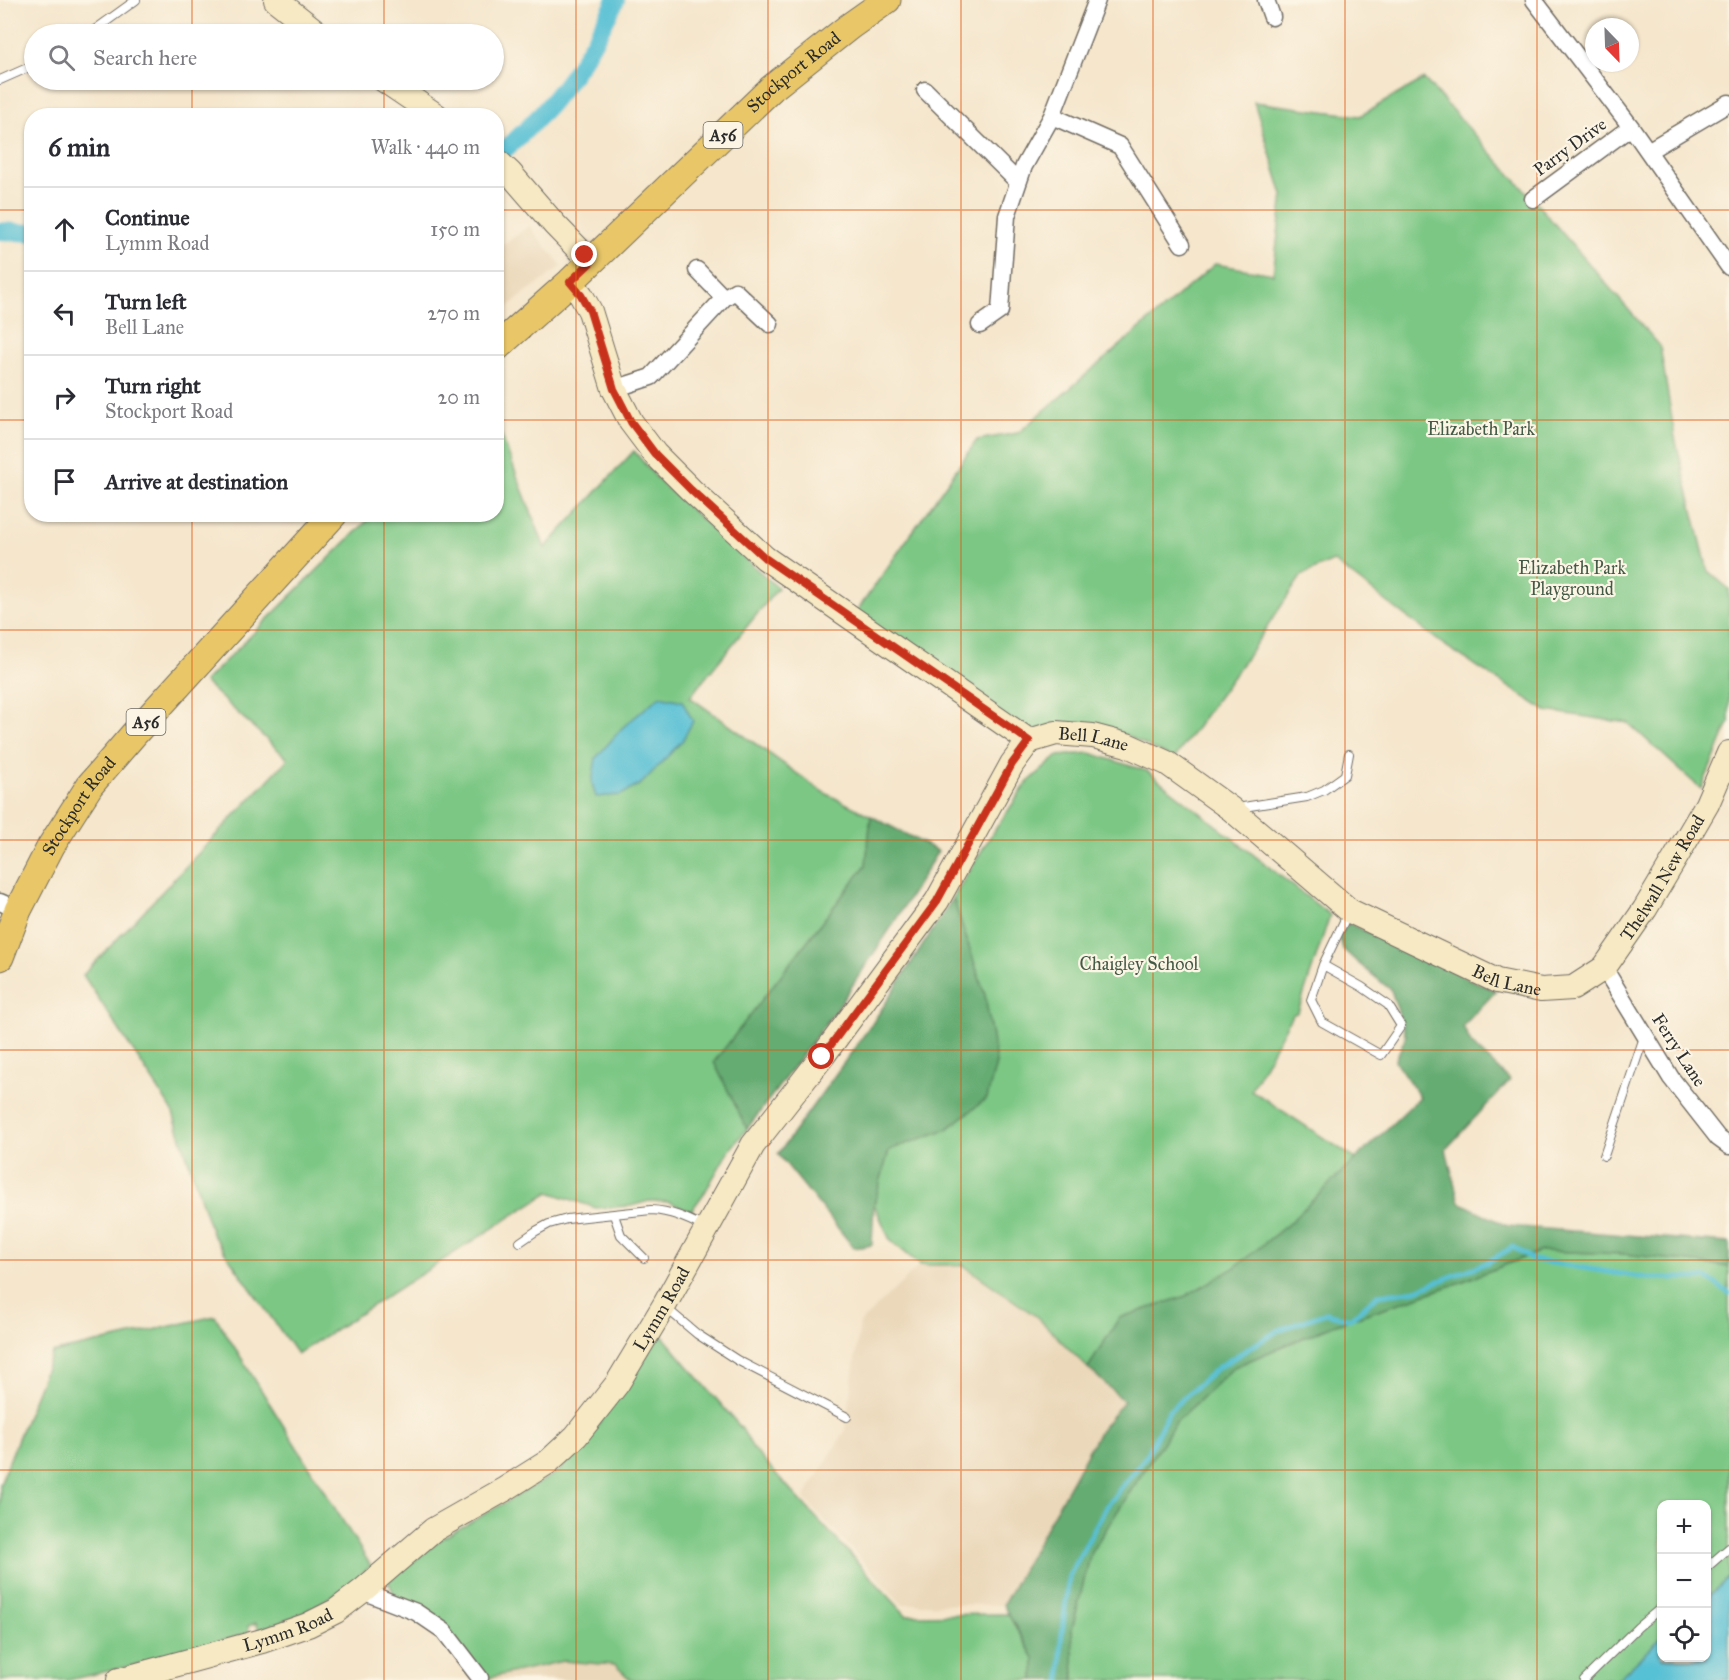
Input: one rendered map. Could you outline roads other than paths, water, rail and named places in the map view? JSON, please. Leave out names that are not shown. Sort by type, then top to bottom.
[{"type":"main road","points":[[276,0],[306,24]]},
{"type":"main road","name":"Stockport Road","points":[[504,341],[570,282],[771,88],[849,26],[887,0]]},
{"type":"main road","points":[[399,90],[425,108]]},
{"type":"main road","points":[[504,167],[591,262]]},
{"type":"main road","points":[[570,282],[590,311],[614,389],[631,422],[655,454],[765,558],[1029,741]]},
{"type":"main road","name":"Stockport Road","points":[[0,957],[9,906],[90,785],[327,522]]},
{"type":"main road","name":"Bell Lane","points":[[1029,741],[1056,733],[1093,736],[1126,745],[1167,763],[1231,809],[1350,911],[1497,981],[1540,990],[1573,988],[1604,968]]},
{"type":"main road","name":"Lymm Road","points":[[119,1680],[262,1641],[308,1625],[336,1611],[433,1530],[548,1462],[576,1436],[617,1384],[664,1306],[753,1145],[822,1057],[937,901],[1012,764],[1029,741]]},
{"type":"main road","name":"Thelwall New Road","points":[[1604,968],[1645,909],[1707,804],[1729,753]]},
{"type":"street","points":[[980,325],[1000,311],[1007,216],[1024,166],[1052,116],[1097,0]]},
{"type":"street","points":[[1266,0],[1272,17]]},
{"type":"street","points":[[1534,0],[1631,127],[1729,267]]},
{"type":"street","points":[[925,90],[1018,182]]},
{"type":"street","points":[[1648,151],[1729,104]]},
{"type":"street","points":[[1052,116],[1120,146],[1182,244]]},
{"type":"street","name":"Parry Drive","points":[[1533,199],[1631,127]]},
{"type":"street","points":[[697,270],[723,298]]},
{"type":"street","points":[[614,389],[651,376],[723,298],[735,291],[770,324]]},
{"type":"street","name":"Ferry Lane","points":[[1604,968],[1671,1078],[1718,1138],[1729,1146]]},
{"type":"street","points":[[362,1591],[416,1612],[444,1631],[480,1678]]},
{"type":"lane","points":[[103,24],[136,0]]},
{"type":"lane","points":[[0,80],[24,69]]},
{"type":"lane","points":[[1231,809],[1307,797],[1324,790],[1345,775],[1349,754]]},
{"type":"lane","points":[[1323,965],[1388,1005],[1401,1026],[1381,1055],[1322,1022],[1311,1000],[1323,965],[1350,911]]},
{"type":"lane","points":[[1604,1156],[1645,1034]]},
{"type":"lane","points":[[520,1242],[536,1231],[558,1221],[579,1216],[614,1215],[651,1210],[679,1214],[707,1228]]},
{"type":"lane","points":[[614,1215],[621,1235],[644,1258]]},
{"type":"lane","points":[[664,1306],[698,1334],[737,1360],[847,1417]]},
{"type":"lane","points":[[1711,1564],[1729,1548]]},
{"type":"lane","points":[[1584,1680],[1661,1608]]},
{"type":"water","points":[[660,696],[682,701],[693,721],[682,741],[641,784],[621,795],[596,797],[592,783],[596,758],[622,728]]},
{"type":"water","points":[[1729,1577],[1729,1680],[1617,1680],[1657,1642],[1657,1662],[1711,1662],[1711,1594]]},
{"type":"waterway","points":[[504,150],[534,122],[565,85],[592,45],[616,0]]},
{"type":"waterway","points":[[0,231],[24,232]]},
{"type":"waterway","points":[[1061,1680],[1061,1642],[1069,1576],[1106,1507],[1147,1455],[1169,1411],[1217,1368],[1279,1330],[1326,1313],[1350,1319],[1378,1295],[1416,1290],[1486,1263],[1513,1247],[1533,1260],[1647,1278],[1707,1278],[1729,1293]]},
{"type":"park label","name":"Elizabeth Park","points":[[1481,429]]},
{"type":"park label","name":"Elizabeth Park Playground","points":[[1572,578]]},
{"type":"park label","name":"Chaigley School","points":[[1139,964]]}]
